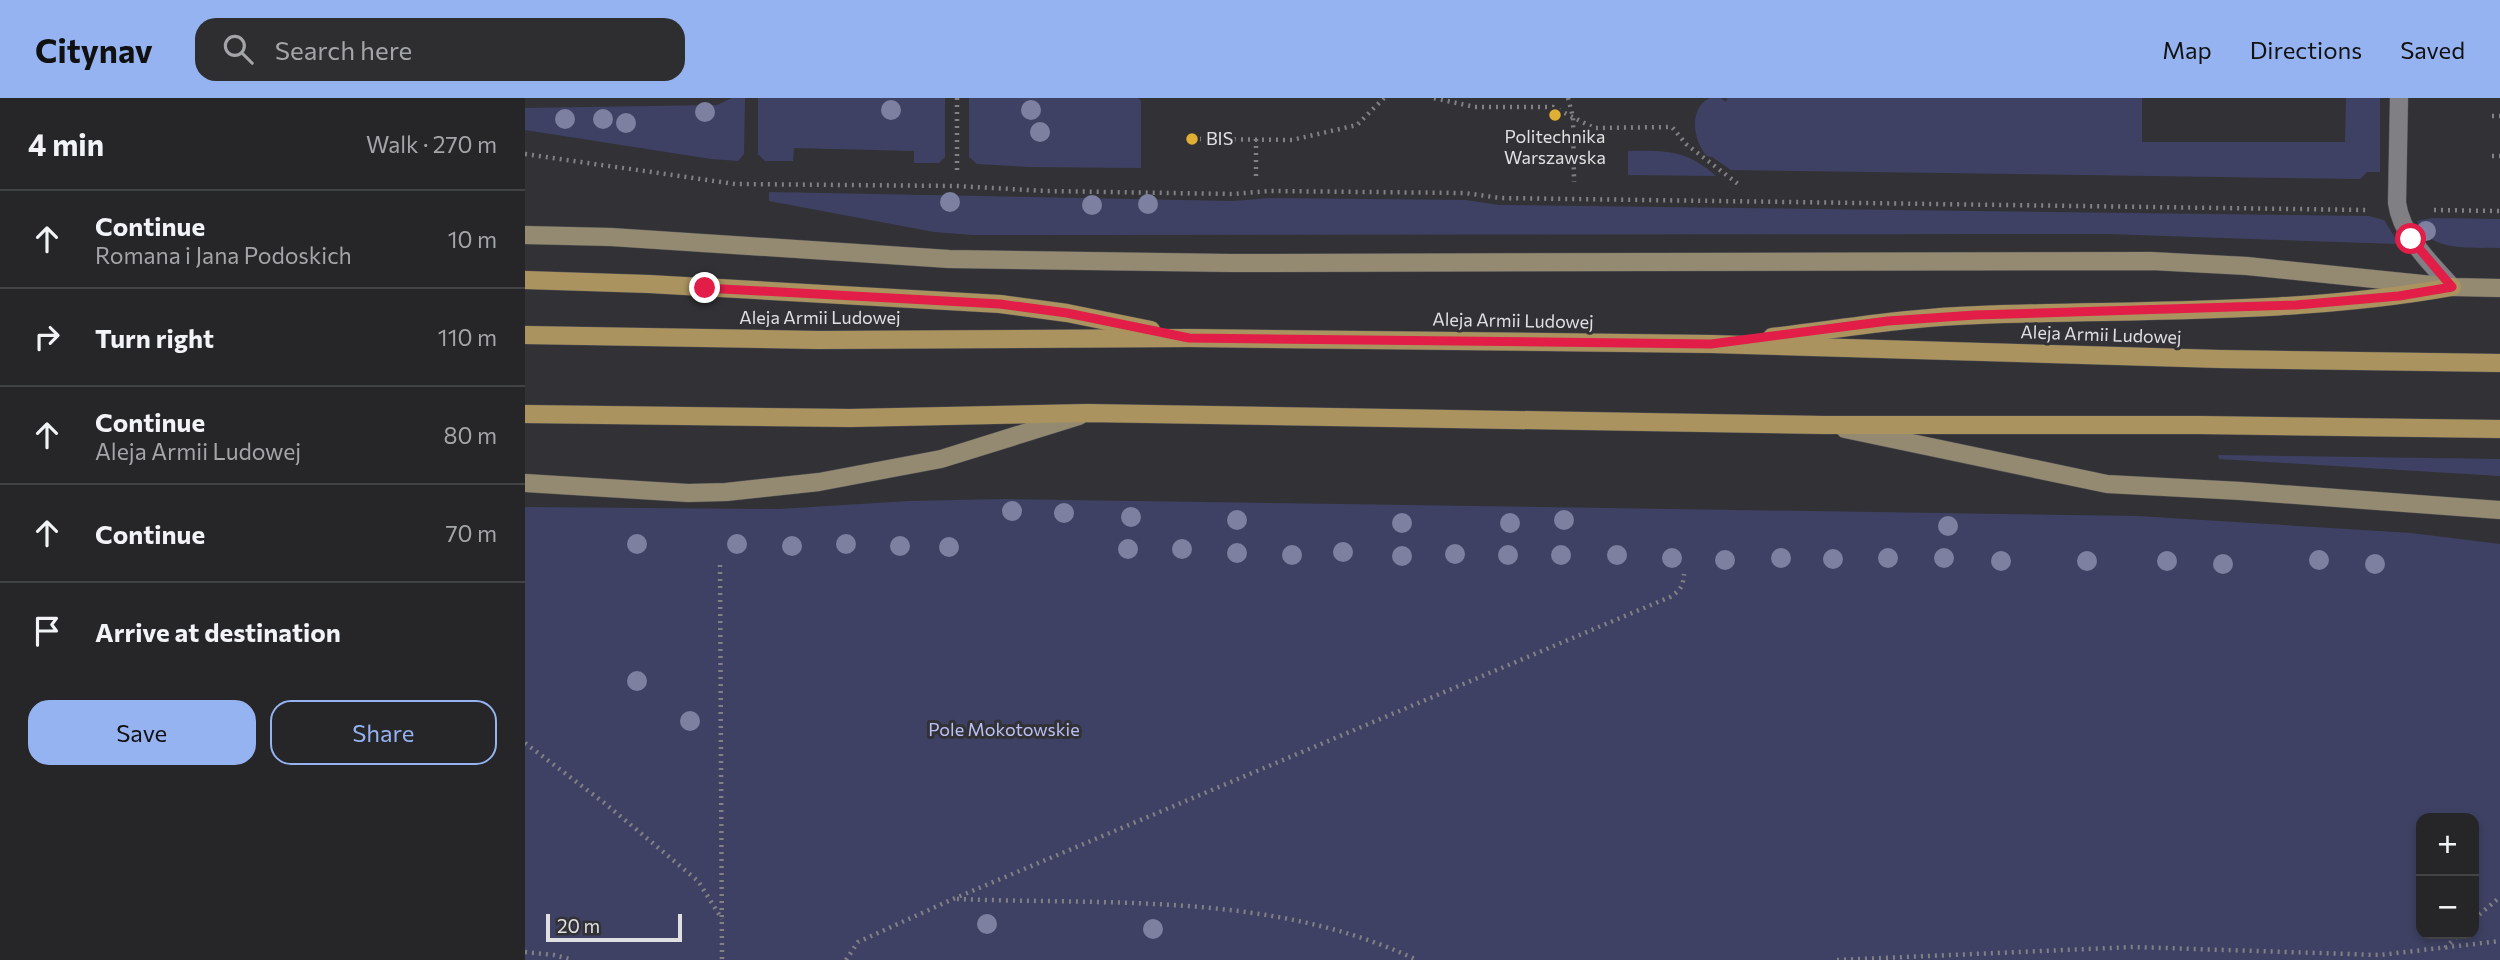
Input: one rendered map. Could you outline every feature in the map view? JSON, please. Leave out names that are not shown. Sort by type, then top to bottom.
[{"type":"main road","points":[[525,235],[611,237],[949,259],[1231,263],[2151,261],[2247,265],[2452,287],[2500,288]]},
{"type":"main road","points":[[525,280],[1000,304],[1067,313],[1189,338]]},
{"type":"main road","points":[[1711,344],[1888,321],[1975,315],[2316,304],[2399,296],[2452,287]]},
{"type":"main road","name":"Aleja Armii Ludowej","points":[[525,335],[819,340],[1189,338],[1711,344],[2220,359],[2500,363]]},
{"type":"main road","points":[[525,414],[850,418],[1087,413],[1824,425],[2199,425],[2500,429]]},
{"type":"main road","points":[[525,483],[688,493],[726,492],[819,482],[941,459],[1087,413]]},
{"type":"main road","points":[[1824,425],[2107,484],[2500,510]]},
{"type":"street","points":[[2399,98],[2397,203],[2400,218],[2411,239],[2452,287]]},
{"type":"path","points":[[957,98],[957,170]]},
{"type":"path","points":[[1192,139],[1292,140],[1357,125],[1384,98]]},
{"type":"path","points":[[1434,98],[1475,107],[1553,107],[1594,128],[1672,127],[1685,144],[1738,184]]},
{"type":"path","points":[[1568,98],[1573,117],[1574,182]]},
{"type":"path","points":[[2492,116],[2500,116]]},
{"type":"path","points":[[1256,139],[1256,178]]},
{"type":"path","points":[[525,154],[735,184],[957,186],[1193,194],[1269,191],[1465,193],[1500,198],[2368,209]]},
{"type":"path","points":[[2492,156],[2500,156]]},
{"type":"path","points":[[2428,210],[2500,211]]},
{"type":"path","points":[[720,565],[722,960]]},
{"type":"path","points":[[846,960],[857,942],[953,899],[1670,597],[1680,591],[1684,574]]},
{"type":"path","points":[[525,743],[607,805],[698,881],[722,920]]},
{"type":"path","points":[[2479,915],[2500,897]]},
{"type":"path","points":[[953,899],[1160,904],[1249,912],[1300,920],[1348,933],[1417,960]]},
{"type":"path","points":[[2444,949],[2454,939]]},
{"type":"path","points":[[1837,960],[2133,947],[2380,955],[2500,941]]},
{"type":"path","points":[[525,951],[554,954],[573,960]]},
{"type":"path","points":[[1956,955],[1966,960]]},
{"type":"green space","points":[[732,98],[745,98],[744,154],[738,161],[525,130],[525,108],[717,105]]},
{"type":"green space","points":[[758,98],[945,98],[945,157],[939,163],[914,163],[914,151],[794,148],[793,161],[765,161],[758,154]]},
{"type":"green space","points":[[969,98],[1138,98],[1141,101],[1141,168],[977,164],[969,157]]},
{"type":"green space","points":[[1710,98],[1721,98],[1726,102],[1727,98],[2142,98],[2142,142],[2345,142],[2346,98],[2380,98],[2380,172],[2367,172],[2360,179],[1731,170],[1707,156],[1698,142],[1695,125],[1698,109]]},
{"type":"green space","points":[[1628,151],[1675,153],[1695,161],[1716,176],[1628,175]]},
{"type":"green space","points":[[769,192],[1233,201],[1270,198],[1466,200],[1499,205],[2369,216],[2384,220],[2397,244],[2109,234],[973,235],[934,232],[769,201]]},
{"type":"green space","points":[[2432,218],[2500,219],[2500,248],[2453,246],[2431,239],[2422,231],[2417,221]]},
{"type":"green space","points":[[2218,455],[2500,459],[2500,476],[2219,459]]},
{"type":"green space","name":"Pole Mokotowskie","points":[[1005,499],[2138,516],[2411,533],[2500,544],[2500,960],[525,960],[525,507],[779,509],[909,501]]},
{"type":"place","name":"Politechnika Warszawska","points":[[1555,115]]},
{"type":"place","name":"BIS","points":[[1192,139]]},
{"type":"route","points":[[705,288],[1000,304],[1067,313],[1189,338],[1711,344],[1888,321],[1975,315],[2248,308],[2344,302],[2452,287],[2411,239]]}]
